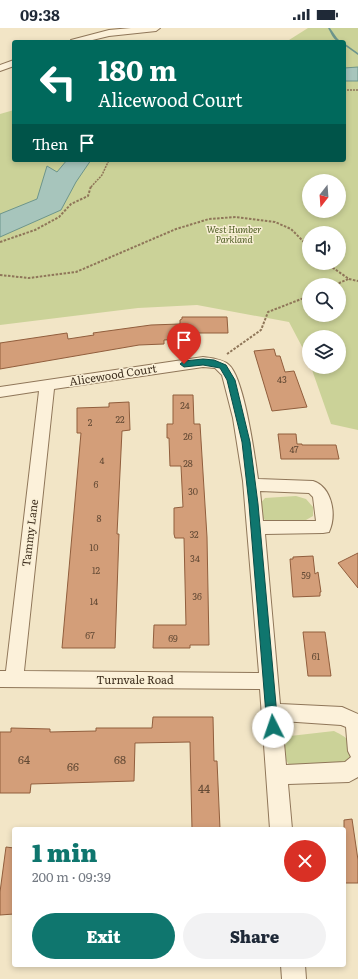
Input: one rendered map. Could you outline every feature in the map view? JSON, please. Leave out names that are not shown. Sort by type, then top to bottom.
[{"type":"street","points":[[83,40],[109,34],[156,28]]},
{"type":"street","points":[[0,68],[12,64]]},
{"type":"street","name":"Alicewood Court","points":[[0,392],[184,364],[203,362],[214,363]]},
{"type":"street","points":[[214,363],[223,366],[231,380],[246,442],[256,528],[270,680],[281,827]]},
{"type":"street","name":"Tammy Lane","points":[[7,679],[47,386]]},
{"type":"street","points":[[251,485],[313,487],[321,494],[325,518],[323,527],[256,528]]},
{"type":"street","name":"Turnvale Road","points":[[7,679],[270,680]]},
{"type":"street","points":[[272,712],[342,716],[355,722],[358,751]]},
{"type":"street","points":[[277,775],[349,772],[358,764]]},
{"type":"street","points":[[293,967],[294,979]]},
{"type":"path","points":[[346,90],[358,90]]},
{"type":"path","points":[[0,242],[35,230],[59,217],[72,204],[88,196],[91,185],[102,175],[108,162]]},
{"type":"path","points":[[0,275],[28,278],[76,272],[176,229],[209,219],[236,217],[275,222],[291,229],[302,239]]},
{"type":"path","points":[[336,270],[349,279],[358,281]]},
{"type":"path","points":[[214,363],[261,330],[268,312],[302,299]]},
{"type":"green space","name":"West Humber Parkland","points":[[308,28],[358,28],[358,430],[331,424],[313,374],[346,374],[346,330],[302,330],[302,347],[289,322],[197,305],[138,308],[0,325],[0,114],[12,111],[12,162],[346,162],[346,40],[289,40]]},
{"type":"green space","points":[[296,496],[306,499],[313,507],[313,516],[299,524],[266,521],[259,514],[259,505],[265,498]]},
{"type":"green space","points":[[334,731],[348,739],[353,746],[355,762],[293,770],[286,761],[284,750],[290,736]]},
{"type":"water","points":[[358,67],[358,81],[346,81],[346,68]]},
{"type":"water","points":[[65,162],[90,162],[76,182],[61,210],[0,237],[0,214],[37,199],[47,166],[57,172]]},
{"type":"building","points":[[182,317],[227,317],[228,333],[197,333],[197,338],[164,340],[164,344],[139,345],[0,369],[0,343],[67,333],[68,339],[94,335],[93,333],[151,325],[180,324]]},
{"type":"building","points":[[274,349],[276,356],[280,356],[285,372],[294,371],[307,407],[272,411],[254,351]]},
{"type":"building","points":[[173,395],[193,395],[194,424],[200,424],[207,537],[209,645],[190,645],[190,648],[153,648],[154,625],[186,625],[184,538],[175,538],[174,534],[174,508],[183,507],[181,466],[170,466],[169,438],[167,438],[167,424],[173,424]]},
{"type":"building","points":[[129,402],[130,430],[122,431],[117,534],[119,534],[115,648],[62,648],[81,433],[77,433],[77,408],[109,407],[109,403]]},
{"type":"building","points":[[278,434],[296,434],[297,444],[302,445],[336,445],[339,459],[281,459]]},
{"type":"building","points":[[358,553],[358,588],[338,563]]},
{"type":"building","points":[[313,556],[315,574],[318,572],[321,592],[320,596],[293,597],[290,559],[293,559],[293,557]]},
{"type":"building","points":[[303,632],[325,632],[331,676],[308,676]]},
{"type":"building","points":[[153,717],[213,717],[214,761],[217,761],[220,827],[192,827],[190,742],[135,743],[134,781],[31,784],[30,793],[0,793],[0,732],[11,732],[11,728],[50,729],[50,732],[96,731],[96,728],[152,728]]},
{"type":"building","points":[[352,819],[358,860],[358,883],[346,883],[346,827],[344,827],[344,820]]},
{"type":"building","points":[[6,847],[12,848],[12,914],[0,915],[0,892]]},
{"type":"waterway","points":[[329,28],[337,40]]},
{"type":"waterway","points":[[346,45],[358,54]]},
{"type":"route","points":[[184,364],[203,362],[223,366],[228,372],[231,380],[239,411],[246,442],[253,504],[270,680],[273,727]]}]
